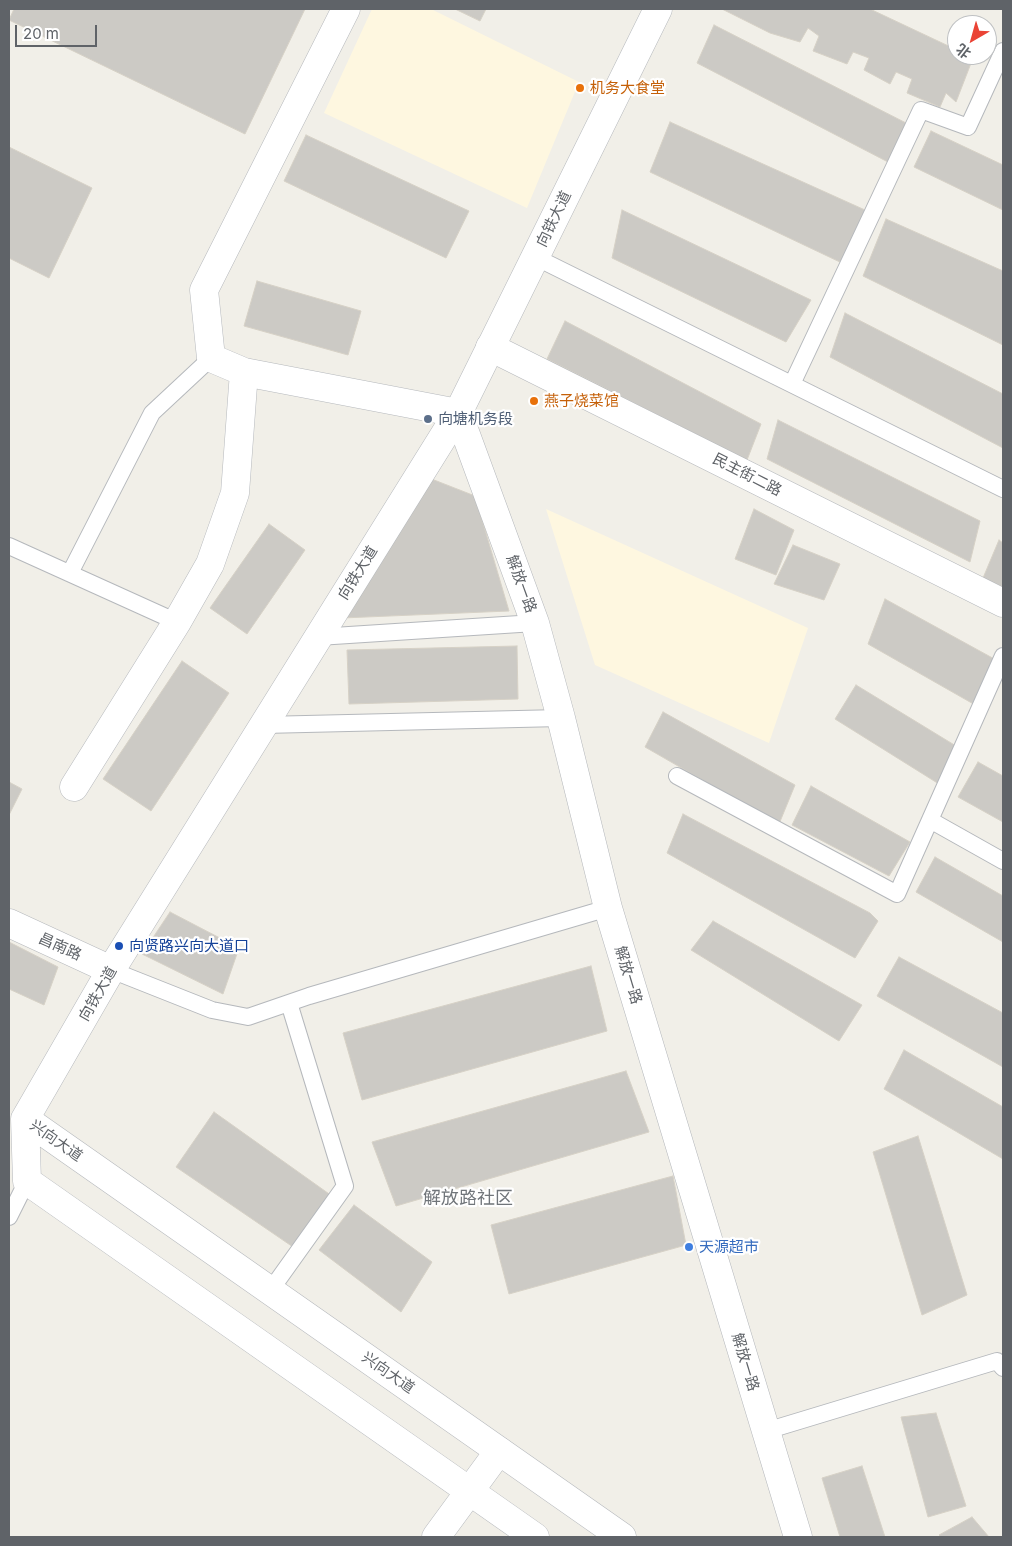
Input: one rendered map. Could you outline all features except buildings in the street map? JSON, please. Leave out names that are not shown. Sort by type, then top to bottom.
[{"type":"street","points":[[346,9],[204,290],[211,358],[244,372],[458,413]]},
{"type":"street","name":"向铁大道","points":[[25,1119],[111,970],[458,413],[658,9]]},
{"type":"street","name":"民主街二路","points":[[490,347],[1003,603]]},
{"type":"street","points":[[74,787],[177,622],[210,564],[235,494],[244,372]]},
{"type":"street","name":"解放一路","points":[[458,413],[535,623],[561,718],[608,908],[798,1537]]},
{"type":"street","name":"昌南路","points":[[9,923],[111,970]]},
{"type":"street","name":"兴向大道","points":[[25,1119],[27,1181]]},
{"type":"street","name":"兴向大道","points":[[25,1119],[622,1537]]},
{"type":"street","points":[[27,1181],[535,1537]]},
{"type":"street","points":[[436,1537],[468,1490],[499,1451]]},
{"type":"lane","points":[[792,384],[921,110],[968,127],[1003,51]]},
{"type":"lane","points":[[535,257],[1003,489]]},
{"type":"lane","points":[[70,573],[152,413],[211,358]]},
{"type":"lane","points":[[9,546],[177,622]]},
{"type":"lane","points":[[318,637],[535,623]]},
{"type":"lane","points":[[677,776],[897,894],[1003,656]]},
{"type":"lane","points":[[263,725],[561,718]]},
{"type":"lane","points":[[930,820],[1003,861]]},
{"type":"lane","points":[[111,970],[212,1010],[248,1017],[289,1003],[608,908]]},
{"type":"lane","points":[[270,1291],[345,1186],[289,1003]]},
{"type":"lane","points":[[9,1217],[27,1181]]},
{"type":"lane","points":[[766,1431],[1001,1362]]},
{"type":"shaded area","points":[[372,9],[431,9],[579,82],[527,208],[324,113]]},
{"type":"shaded area","points":[[546,509],[808,628],[769,743],[595,665]]},
{"type":"place","name":"机务大食堂","points":[[580,88]]},
{"type":"place","name":"燕子烧菜馆","points":[[534,401]]},
{"type":"place","name":"向塘机务段","points":[[428,419]]},
{"type":"place","name":"向贤路兴向大道口","points":[[119,946]]},
{"type":"place","name":"天源超市","points":[[689,1247]]},
{"type":"district","name":"解放路社区","points":[[468,1199]]}]
